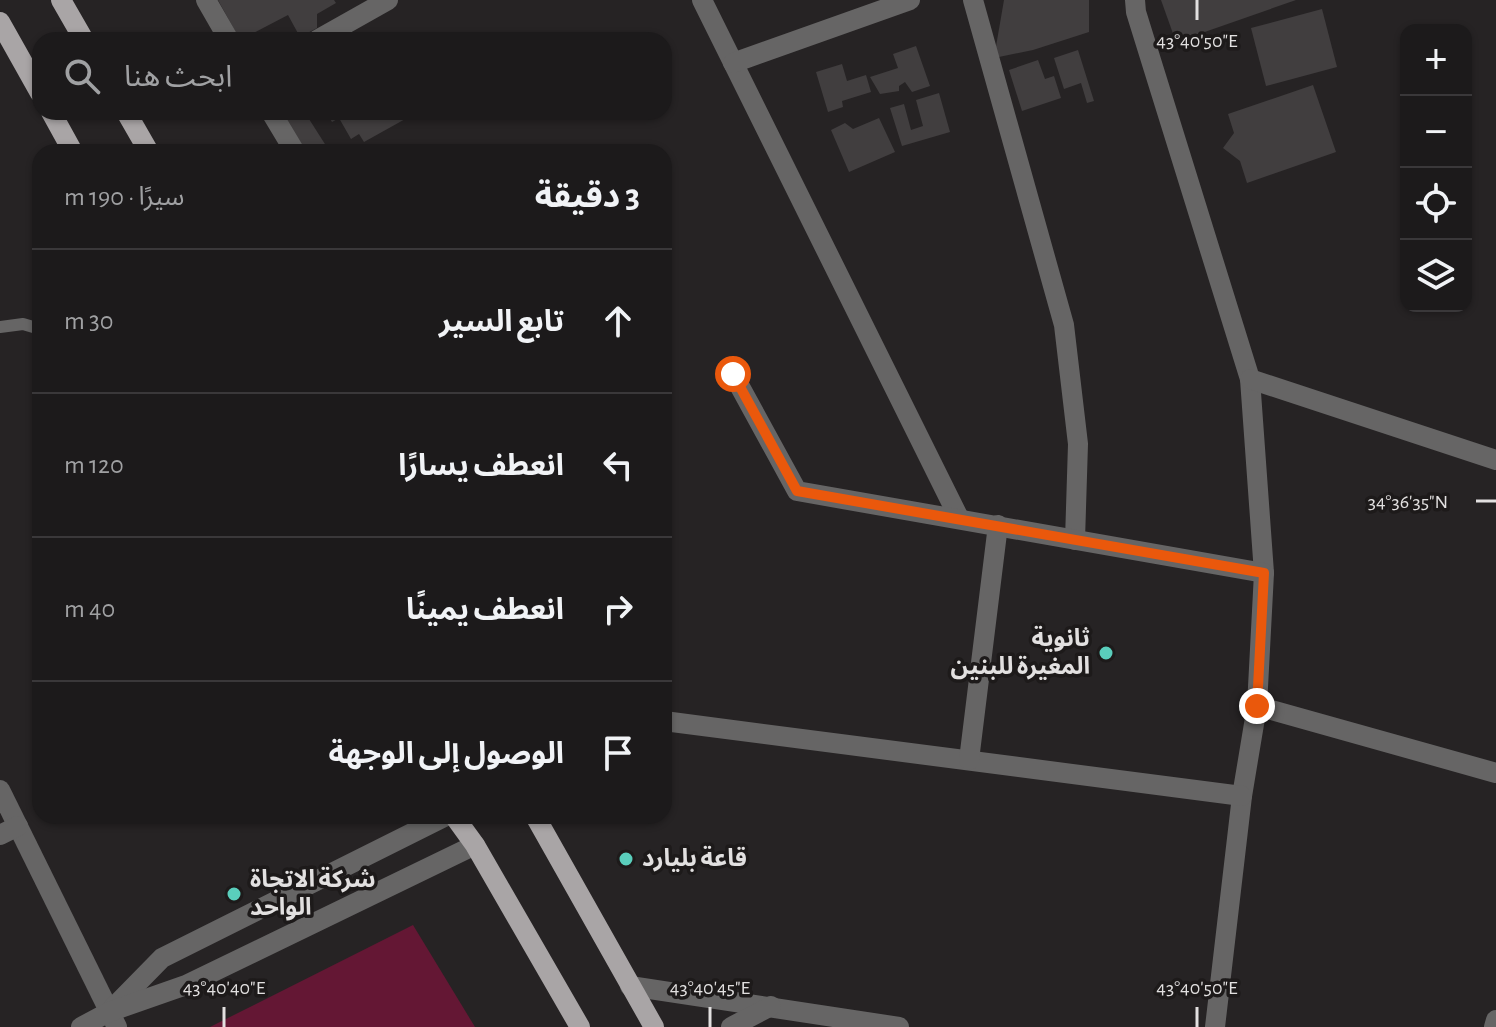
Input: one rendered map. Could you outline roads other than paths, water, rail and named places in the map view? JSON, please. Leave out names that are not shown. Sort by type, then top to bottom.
[{"type":"main road","points":[[61,0],[79,32]]},
{"type":"main road","points":[[0,22],[32,79]]},
{"type":"main road","points":[[55,120],[69,144]]},
{"type":"main road","points":[[131,120],[144,144]]},
{"type":"main road","points":[[460,824],[580,1027]]},
{"type":"main road","points":[[539,824],[654,1027]]},
{"type":"street","points":[[206,0],[224,32]]},
{"type":"street","points":[[331,32],[388,0]]},
{"type":"street","points":[[702,0],[959,518]]},
{"type":"street","points":[[733,63],[910,0]]},
{"type":"street","points":[[973,0],[1064,325],[1078,444],[1075,540]]},
{"type":"street","points":[[1135,0],[1136,12],[1250,379],[1264,573],[1257,706],[1242,796],[1215,1027]]},
{"type":"street","points":[[276,120],[290,144]]},
{"type":"street","points":[[733,374],[797,491],[1264,573]]},
{"type":"street","points":[[1250,379],[1496,460]]},
{"type":"street","points":[[969,760],[998,525]]},
{"type":"street","points":[[1257,706],[1496,773]]},
{"type":"street","points":[[674,722],[1242,796]]},
{"type":"street","points":[[0,790],[9,830],[113,1020]]},
{"type":"street","points":[[113,1020],[162,958],[430,824]]},
{"type":"street","points":[[81,1027],[113,1020],[475,845]]},
{"type":"street","points":[[630,986],[899,1027]]},
{"type":"street","points":[[731,1027],[771,1006]]},
{"type":"street","points":[[1494,1027],[1496,1020]]},
{"type":"lane","points":[[0,327],[23,324],[32,327]]},
{"type":"place","name":"ثانوية المغيرة للبنين","points":[[1106,653]]},
{"type":"place","name":"قاعة بليارد","points":[[626,859]]},
{"type":"place","name":"شركة الاتجاة الواحد","points":[[234,894]]}]
